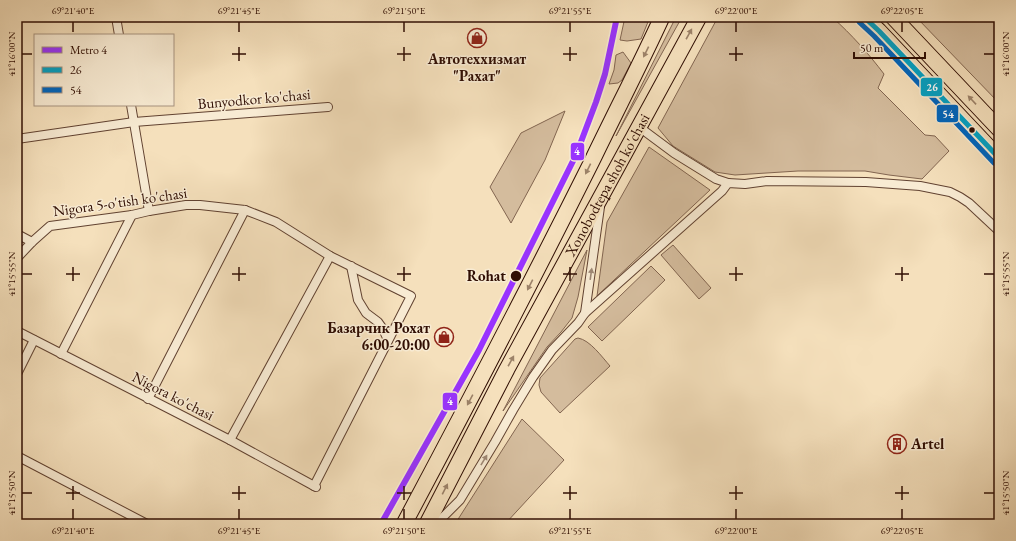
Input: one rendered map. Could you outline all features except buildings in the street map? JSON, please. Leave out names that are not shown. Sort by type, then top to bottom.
[{"type":"highway","name":"Xonobodtepa shoh ko'chasi","points":[[404,524],[540,266],[662,17]]},
{"type":"highway","name":"Xonobodtepa shoh ko'chasi","points":[[427,524],[507,369],[699,17]]},
{"type":"highway","points":[[864,17],[999,158]]},
{"type":"highway","points":[[893,17],[999,129]]},
{"type":"street","points":[[116,17],[119,34]]},
{"type":"street","points":[[131,106],[149,211]]},
{"type":"street","name":"Bunyodkor ko'chasi","points":[[17,139],[134,122],[328,107]]},
{"type":"street","points":[[639,127],[674,153],[710,175],[728,183],[744,184],[767,181],[866,182],[920,186],[950,192],[960,197],[999,231]]},
{"type":"street","points":[[436,524],[460,500],[513,410],[552,350],[586,313],[717,196],[728,183]]},
{"type":"street","points":[[586,313],[601,196]]},
{"type":"street","name":"Nigora 5-o'tish ko'chasi","points":[[17,258],[50,226],[132,215],[186,205],[245,210],[276,222],[330,256],[410,296],[388,340]]},
{"type":"street","points":[[148,399],[245,210]]},
{"type":"street","points":[[61,354],[132,215]]},
{"type":"street","points":[[17,234],[32,242]]},
{"type":"street","points":[[230,440],[330,256]]},
{"type":"street","points":[[351,266],[358,300],[366,313],[378,322],[388,340]]},
{"type":"street","name":"Nigora ko'chasi","points":[[17,331],[230,440],[315,487],[388,340]]},
{"type":"street","points":[[17,374],[34,340]]},
{"type":"street","points":[[17,456],[147,524]]},
{"type":"shaded area","points":[[625,17],[650,17],[641,39],[627,41],[620,40]]},
{"type":"shaded area","points":[[676,17],[682,17],[616,136]]},
{"type":"shaded area","points":[[718,17],[832,17],[860,44],[884,74],[878,88],[925,135],[935,136],[949,151],[922,179],[865,171],[798,171],[735,175],[715,172],[673,146],[658,128]]},
{"type":"shaded area","points":[[916,17],[999,17],[999,103]]},
{"type":"shaded area","points":[[623,52],[631,63],[622,80],[618,83],[609,84],[614,70],[616,55]]},
{"type":"shaded area","points":[[565,111],[545,160],[511,223],[490,187],[521,133]]},
{"type":"shaded area","points":[[649,147],[710,190],[597,296],[607,222]]},
{"type":"shaded area","points":[[673,245],[711,288],[699,299],[661,255]]},
{"type":"shaded area","points":[[587,250],[578,297],[572,318],[547,347],[503,411]]},
{"type":"shaded area","points":[[651,266],[665,280],[602,341],[588,327]]},
{"type":"shaded area","points":[[578,338],[591,345],[610,366],[560,413],[541,392],[539,385],[540,378],[575,339]]},
{"type":"shaded area","points":[[522,419],[564,460],[505,524],[455,524]]},
{"type":"metro line","name":"4","points":[[381,524],[479,350],[576,155],[605,74],[617,17]]},
{"type":"transit line","name":"26","points":[[864,17],[999,158]]},
{"type":"transit line","name":"54","points":[[859,22],[994,163]]},
{"type":"place","name":"Автотеххизмат \"Рахат\"","points":[[477,38]]},
{"type":"place","name":"Rohat","points":[[516,276]]},
{"type":"place","name":"Базарчик Рохат 6:00-20:00","points":[[444,337]]},
{"type":"place","name":"Artel","points":[[897,444]]}]
